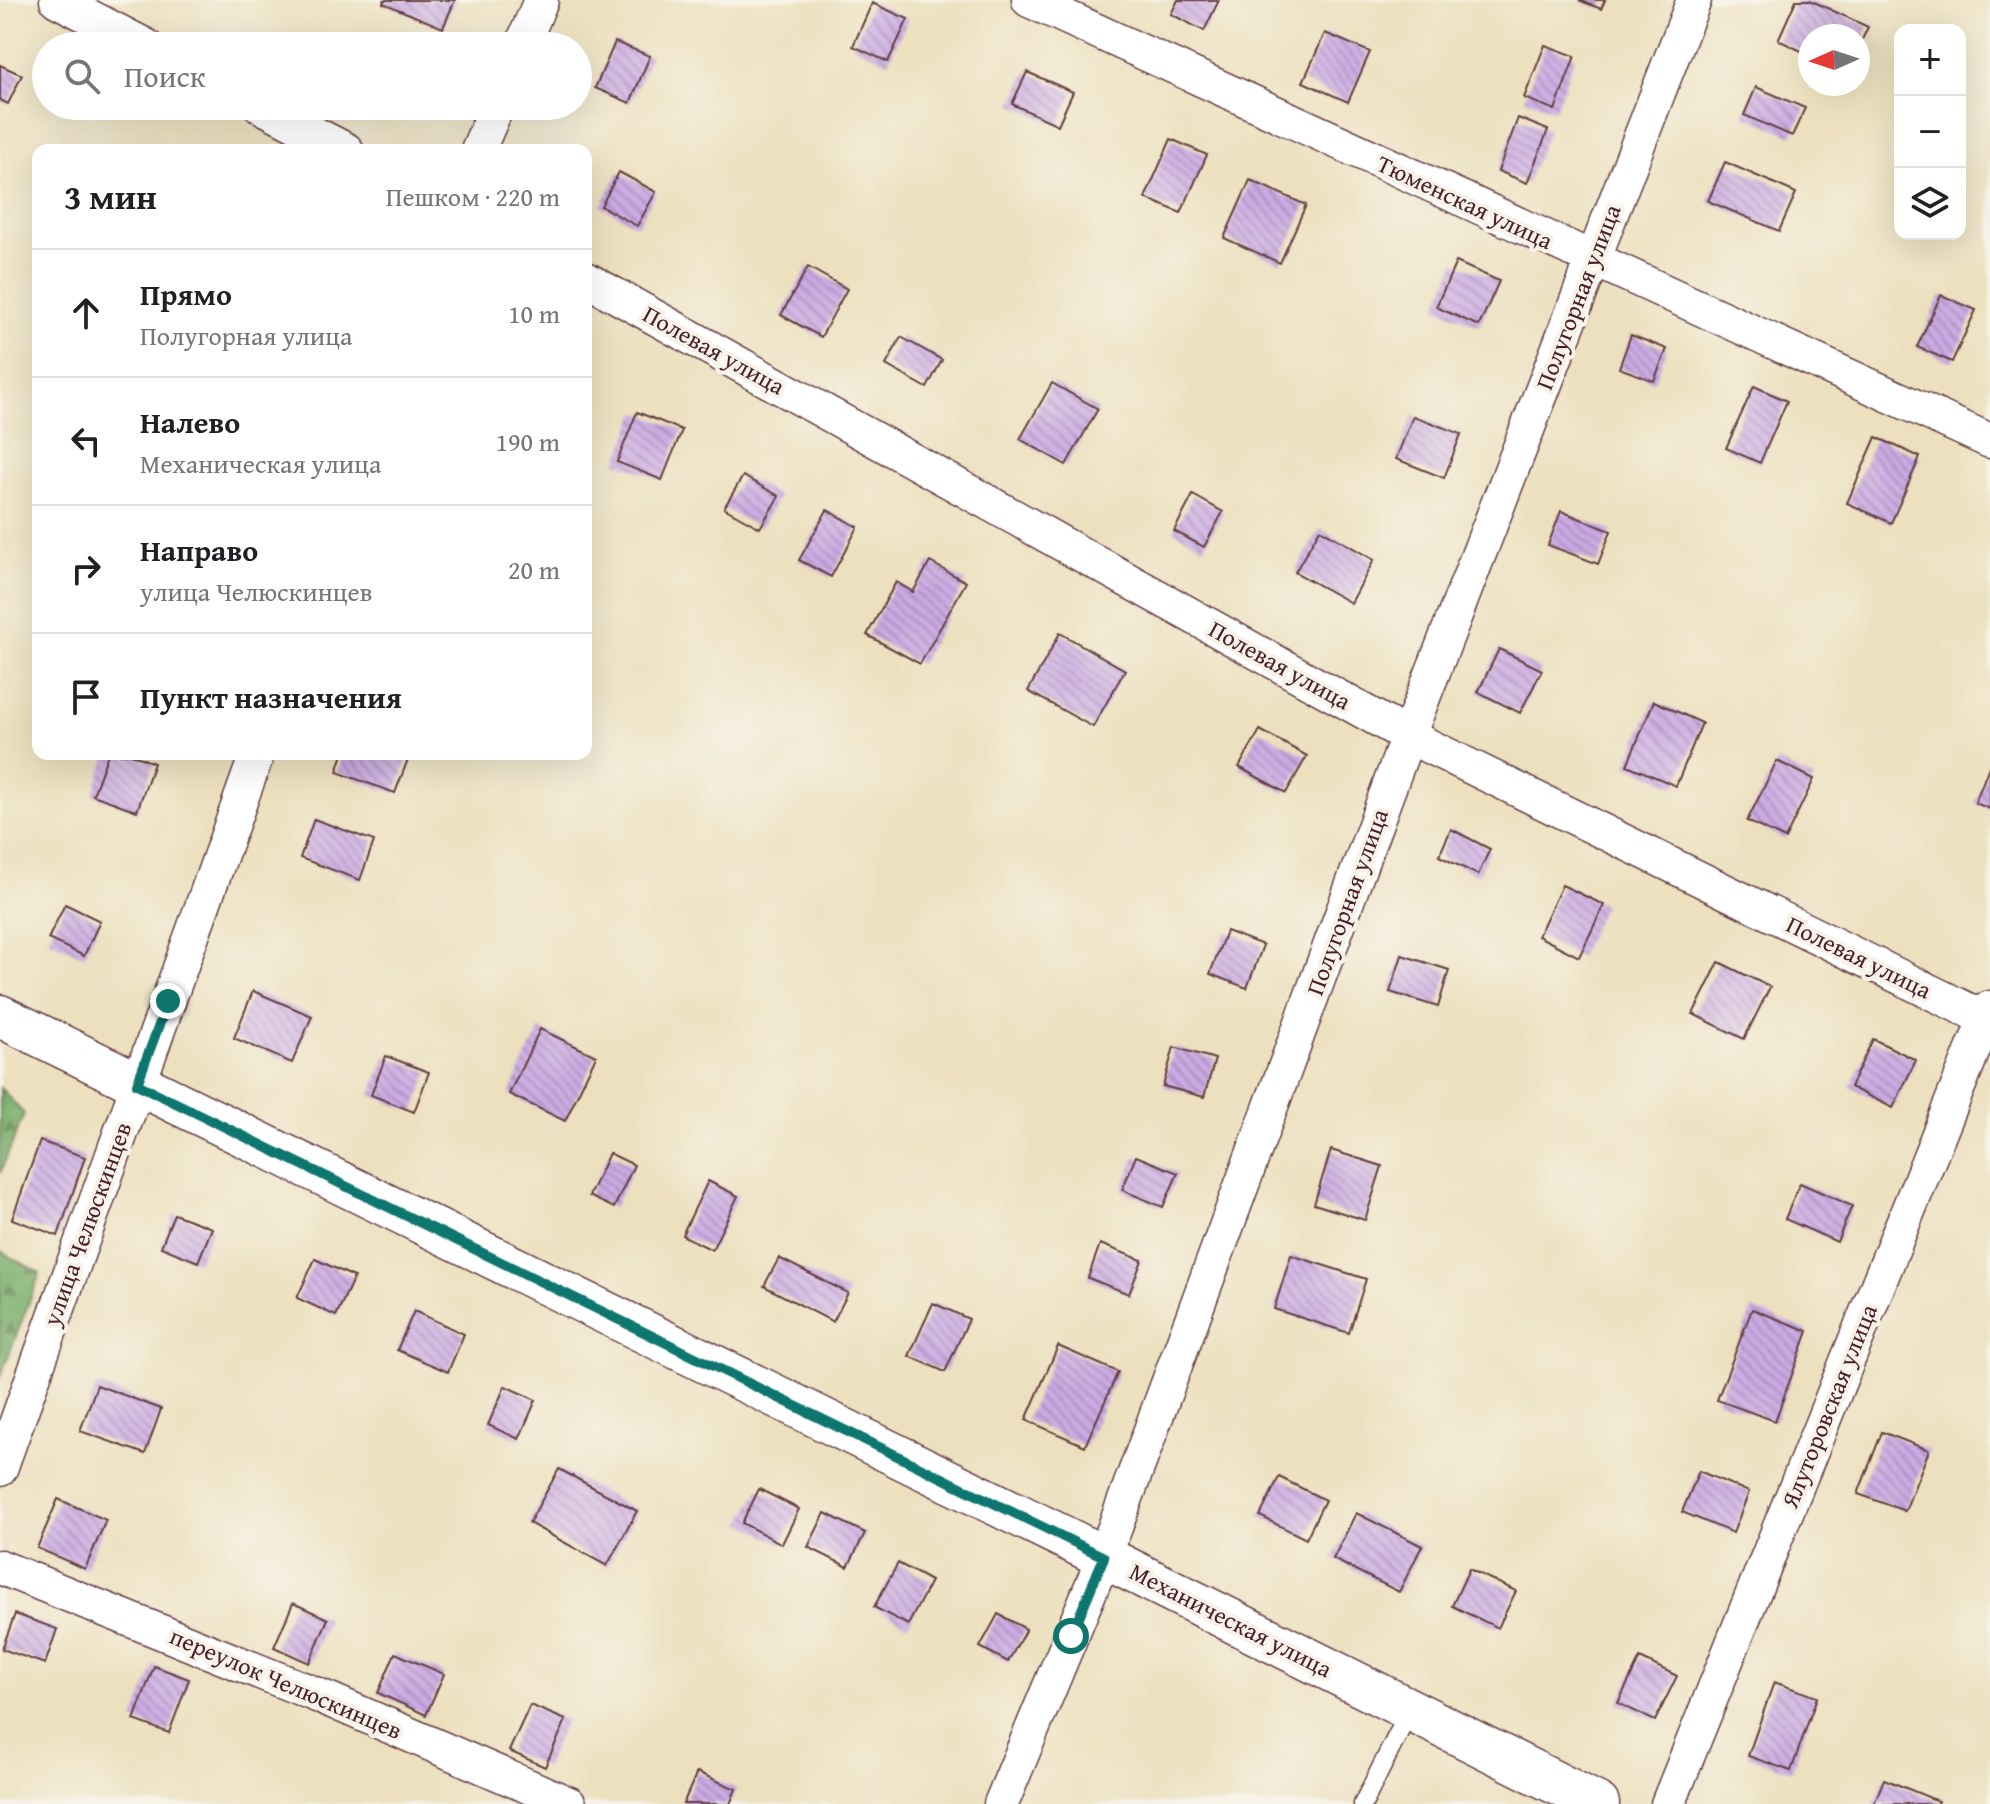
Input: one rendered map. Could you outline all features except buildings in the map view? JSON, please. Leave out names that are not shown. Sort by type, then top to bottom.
[{"type":"street","points":[[57,0],[119,32]]},
{"type":"street","points":[[528,32],[541,0]]},
{"type":"street","name":"Тюменская улица","points":[[1029,0],[1990,441]]},
{"type":"street","name":"Полугорная улица","points":[[1001,1804],[1104,1557],[1408,736],[1694,0]]},
{"type":"street","points":[[288,120],[334,144]]},
{"type":"street","points":[[481,144],[491,120]]},
{"type":"street","name":"Полевая улица","points":[[592,282],[1408,736],[1989,1016]]},
{"type":"street","name":"улица Челюскинцев","points":[[0,1469],[6,1430],[255,760]]},
{"type":"street","name":"Механическая улица","points":[[0,1016],[1104,1557],[1598,1804]]},
{"type":"street","name":"Ялуторовская улица","points":[[1668,1804],[1989,1016]]},
{"type":"street","name":"переулок Челюскинцев","points":[[0,1567],[332,1701],[569,1804]]},
{"type":"lane","points":[[1363,1804],[1410,1710]]},
{"type":"green space","points":[[0,1088],[24,1114],[0,1173]]},
{"type":"green space","points":[[0,1251],[40,1273],[0,1378]]},
{"type":"route","points":[[168,1001],[137,1084],[1104,1557],[1071,1636]]}]
